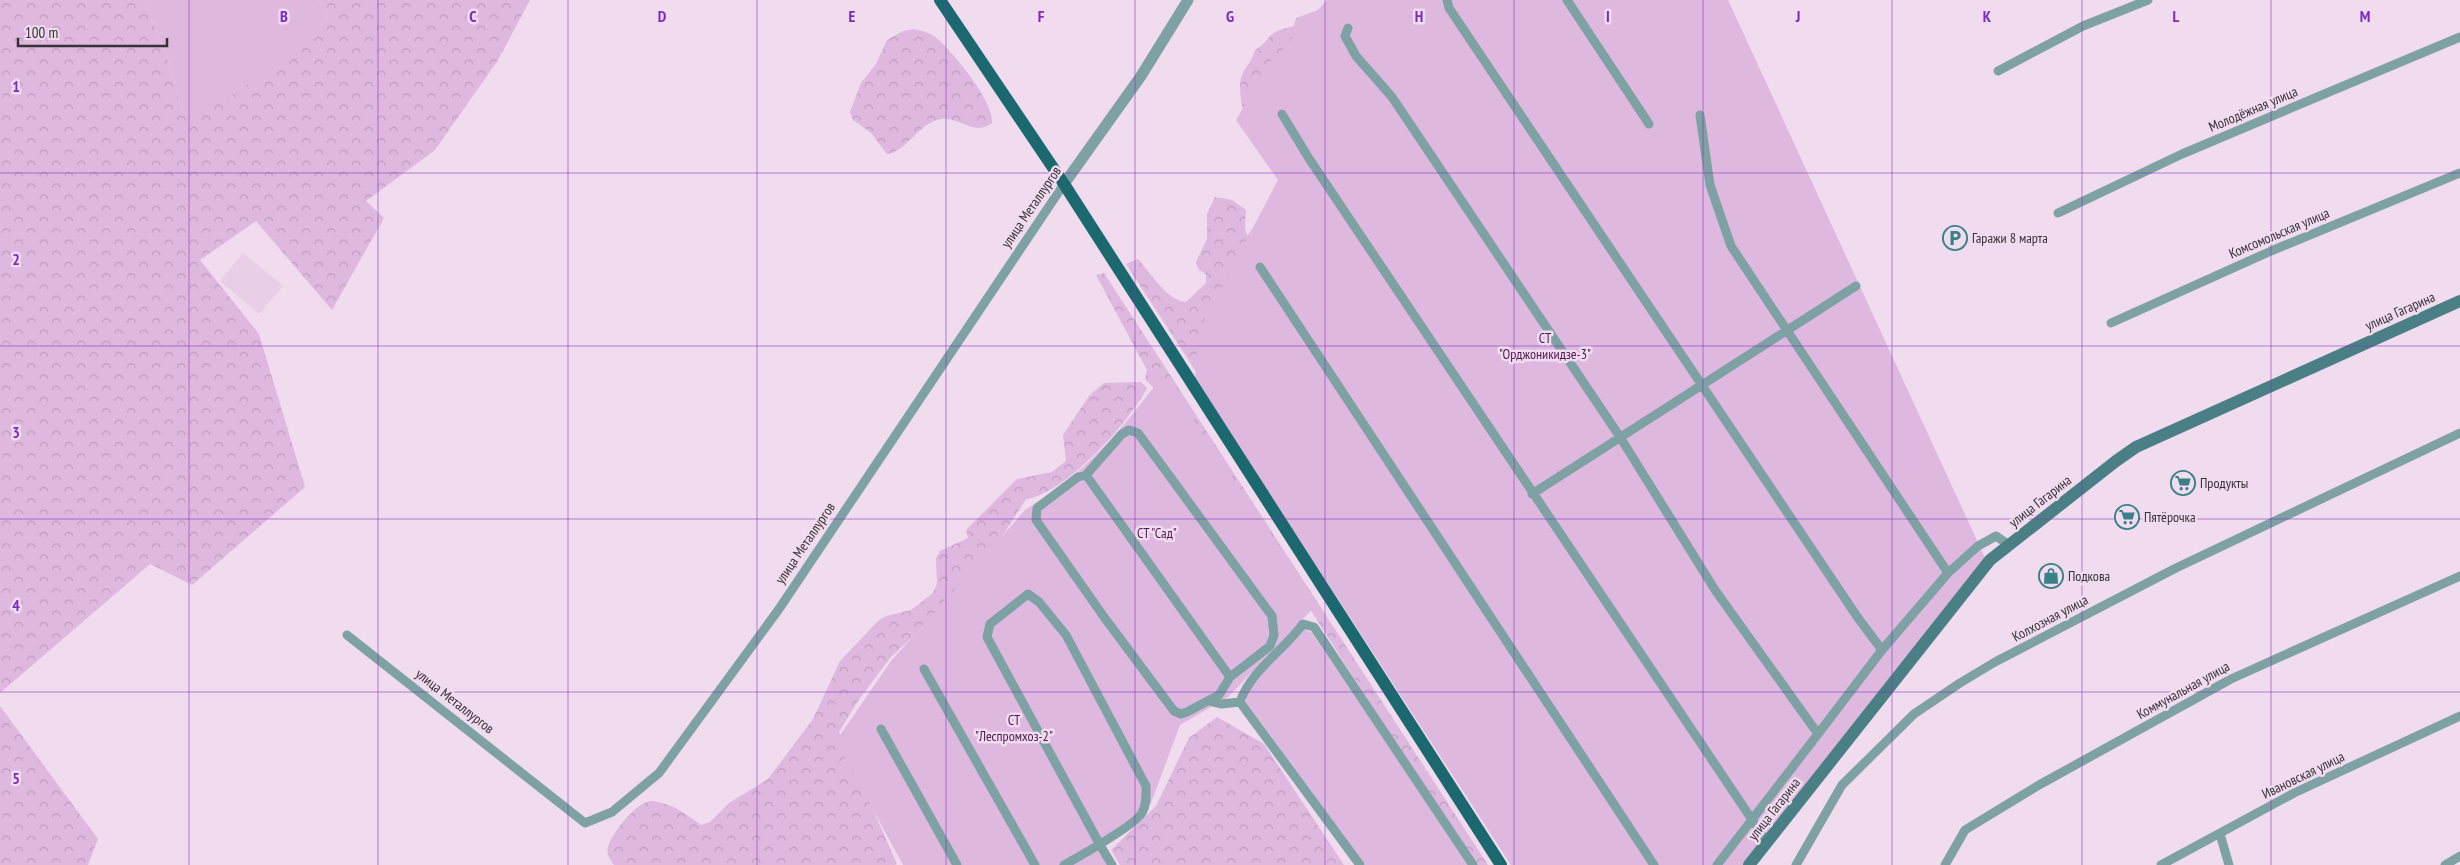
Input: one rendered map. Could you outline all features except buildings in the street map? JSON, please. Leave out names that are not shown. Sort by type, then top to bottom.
[{"type":"main road","points":[[940,0],[1064,184],[1500,865]]},
{"type":"main road","name":"улица Гагарина","points":[[1749,865],[1990,560],[2116,460],[2136,447],[2460,300]]},
{"type":"street","name":"улица Металлургов","points":[[347,635],[585,823],[612,812],[659,773],[773,616],[1064,184],[1141,76],[1188,0]]},
{"type":"street","points":[[1447,0],[1448,8],[1858,618],[1882,650]]},
{"type":"street","points":[[1567,0],[1648,124]]},
{"type":"street","points":[[1998,71],[2083,26],[2148,0]]},
{"type":"street","points":[[1348,28],[1345,36],[1356,56],[1392,97],[1620,437],[1715,590],[1818,734]]},
{"type":"street","name":"Молодёжная улица","points":[[2058,213],[2182,154],[2460,37]]},
{"type":"street","points":[[1282,114],[1308,157],[1532,494],[1751,822],[1767,842]]},
{"type":"street","points":[[1700,115],[1710,184],[1731,246],[1948,573]]},
{"type":"street","name":"Комсомольская улица","points":[[2111,324],[2271,251],[2460,173]]},
{"type":"street","points":[[1260,267],[1654,865]]},
{"type":"street","points":[[1532,494],[1856,286]]},
{"type":"street","points":[[1129,430],[1138,432],[1272,616],[1274,635],[1270,646],[1230,677],[1219,695],[1210,701],[1181,714],[1174,711],[1104,617],[1036,520],[1036,508],[1078,477],[1086,475],[1122,434],[1129,430]]},
{"type":"street","name":"Колхозная улица","points":[[1796,865],[1842,785],[1914,714],[1960,683],[2176,568],[2460,433]]},
{"type":"street","points":[[1086,475],[1230,677]]},
{"type":"street","points":[[1717,865],[1882,650],[1948,573],[1978,546],[1996,536],[2009,545]]},
{"type":"street","name":"Коммунальная улица","points":[[1944,865],[1965,830],[2039,785],[2231,679],[2460,576]]},
{"type":"street","points":[[1064,865],[1100,845],[1141,814],[1146,804],[1146,786],[1066,634],[1039,602],[1028,594],[990,624],[988,637],[1100,845],[1112,865]]},
{"type":"street","points":[[1240,702],[1245,689],[1260,669],[1289,643],[1303,624],[1314,627],[1473,865]]},
{"type":"street","points":[[924,669],[1035,865]]},
{"type":"street","points":[[1210,701],[1221,704],[1240,702]]},
{"type":"street","points":[[1240,702],[1360,865]]},
{"type":"street","name":"Ивановская улица","points":[[2166,864],[2294,793],[2460,716]]},
{"type":"street","points":[[881,729],[957,865]]},
{"type":"street","points":[[2220,834],[2228,865]]},
{"type":"street","points":[[2445,865],[2460,856]]},
{"type":"shaded area","points":[[243,253],[283,286],[259,314],[220,281]]},
{"type":"green space","points":[[0,0],[144,0],[169,63],[183,116],[328,16],[318,0],[530,0],[498,60],[435,150],[366,201],[384,218],[332,310],[256,221],[200,260],[259,334],[305,487],[192,585],[150,564],[0,693]]},
{"type":"green space","points":[[144,0],[318,0],[328,15],[290,55],[232,95],[183,116],[169,63]]},
{"type":"green space","name":"СТ \"Орджоникидзе-3\"","points":[[1327,0],[1728,0],[1986,560],[1745,865],[1511,865],[1195,379],[1199,330],[1278,180],[1236,120],[1270,62]]},
{"type":"green space","points":[[1318,10],[1243,111],[1240,91],[1241,80],[1255,50],[1275,32],[1294,26],[1296,18]]},
{"type":"green space","points":[[914,29],[935,37],[971,77],[987,103],[992,123],[978,128],[951,120],[937,120],[924,127],[906,144],[887,154],[871,133],[853,120],[850,112],[861,83],[876,64],[887,40],[903,31]]},
{"type":"green space","points":[[1215,197],[1232,200],[1246,210],[1245,228],[1247,236],[1263,215],[1517,865],[1126,264],[1138,259],[1159,285],[1172,297],[1186,302],[1206,283],[1206,274],[1199,270],[1196,262],[1207,239],[1207,214]]},
{"type":"green space","points":[[1104,273],[1488,865],[1473,865],[1252,518],[1162,396],[1145,379],[1147,370],[1096,275]]},
{"type":"green space","points":[[1163,375],[1318,603],[1228,697],[1180,725],[1151,803],[1132,825],[1101,843],[1113,865],[903,865],[836,741],[891,661],[1025,510],[1067,481],[1101,450],[1132,415]]},
{"type":"green space","points":[[1141,382],[1147,388],[1138,403],[1111,437],[1077,471],[1042,494],[1026,499],[1001,538],[927,623],[890,658],[858,701],[839,732],[897,864],[614,865],[608,852],[610,841],[626,819],[646,802],[659,802],[672,807],[701,825],[710,822],[729,803],[768,779],[813,719],[840,661],[878,621],[886,616],[911,610],[933,593],[937,584],[936,558],[940,551],[968,538],[966,530],[1017,479],[1052,472],[1066,461],[1063,435],[1089,396],[1104,383]]},
{"type":"green space","points":[[1305,629],[1312,633],[1469,865],[1365,865],[1246,702],[1249,692],[1262,673]]},
{"type":"green space","points":[[0,706],[98,839],[88,865],[0,865]]},
{"type":"green space","points":[[1217,717],[1264,744],[1344,865],[1120,865],[1111,850],[1156,806],[1189,738]]},
{"type":"place","name":"Гаражи 8 марта","points":[[1955,238]]},
{"type":"place","name":"Продукты","points":[[2183,483]]},
{"type":"place","name":"Пятёрочка","points":[[2127,517]]},
{"type":"place","name":"Подкова","points":[[2051,576]]},
{"type":"park label","name":"СТ \"Сад\"","points":[[1157,533]]},
{"type":"park label","name":"СТ \"Леспромхоз-2\"","points":[[1014,728]]}]
